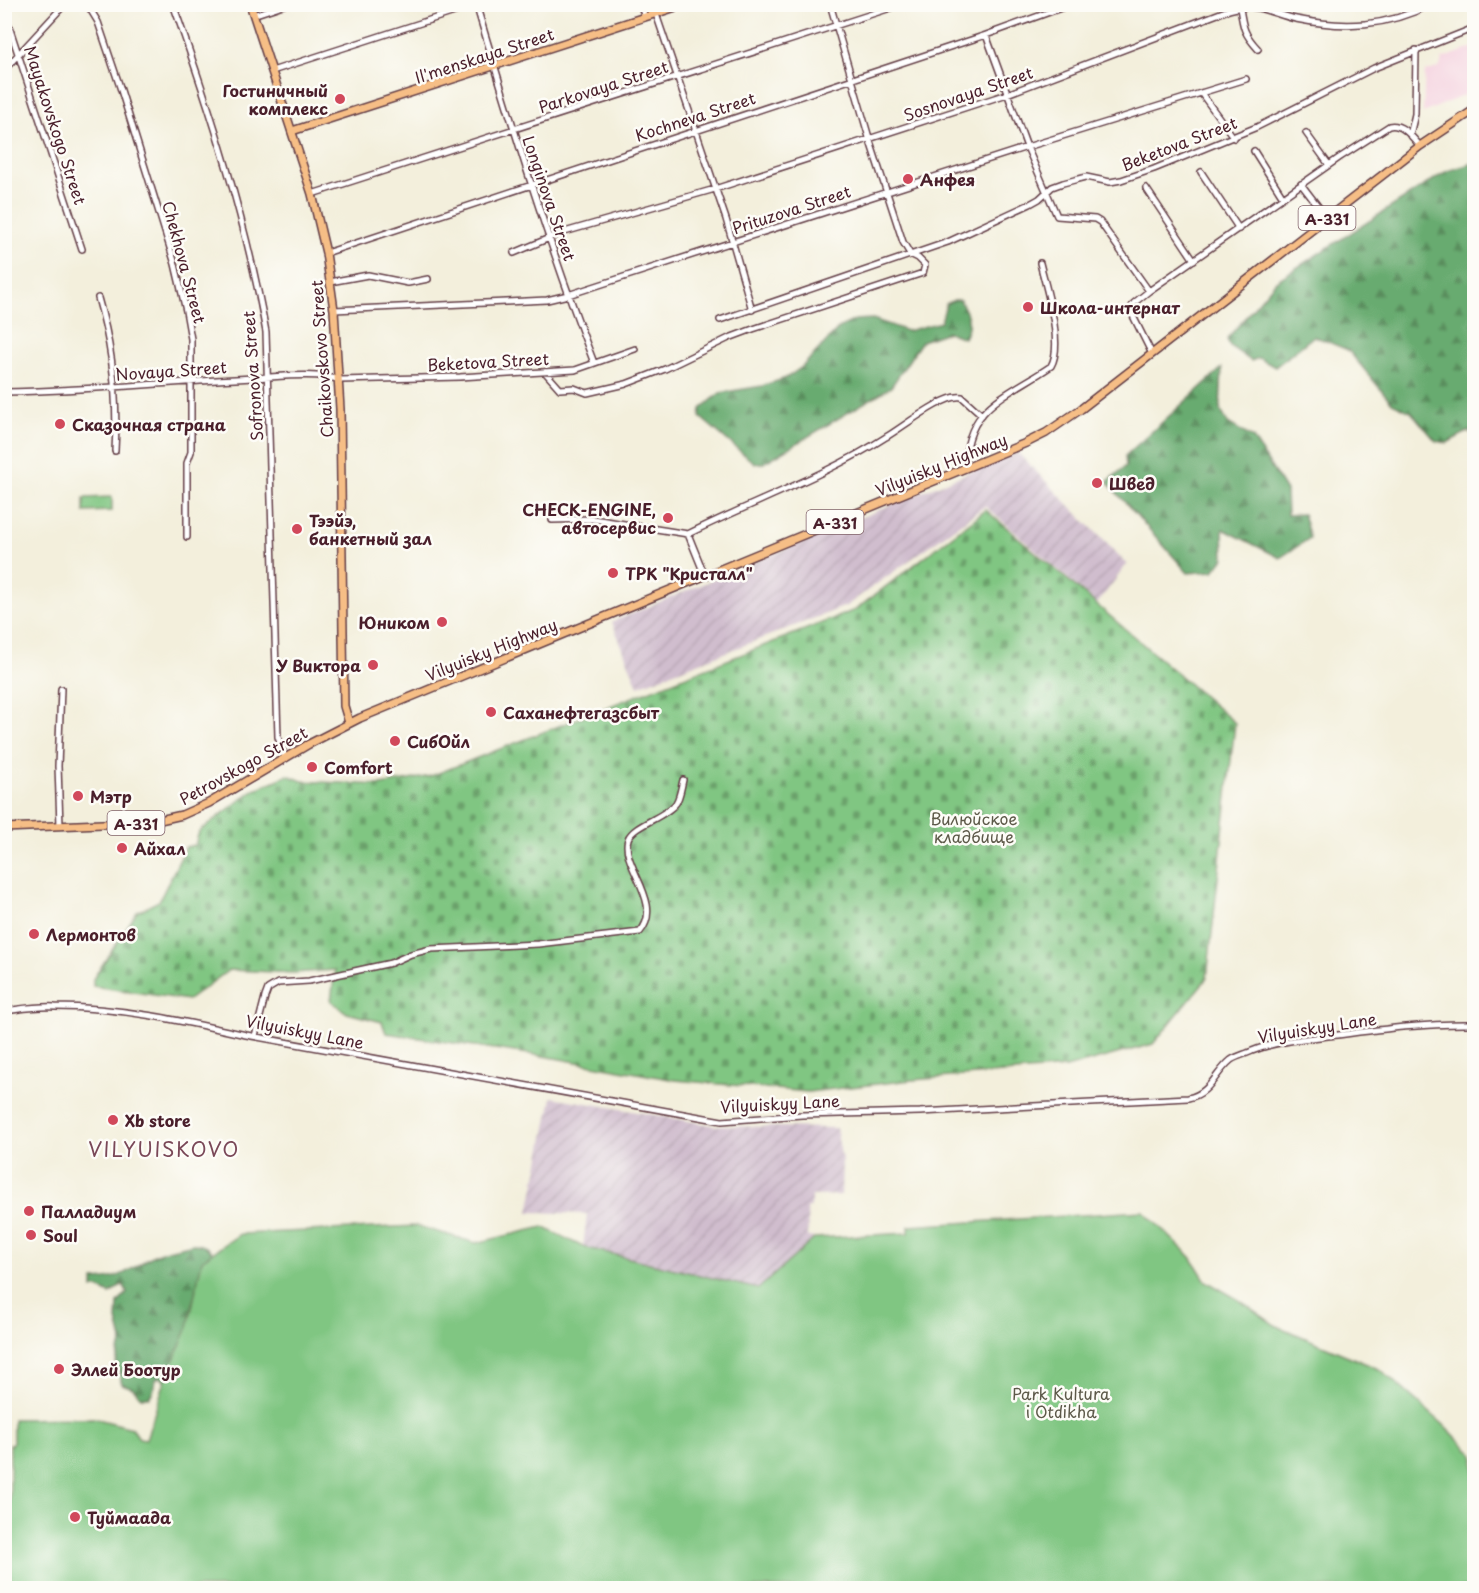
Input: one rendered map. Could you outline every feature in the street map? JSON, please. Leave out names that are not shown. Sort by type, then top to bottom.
[{"type":"main road","name":"Chaikovskovo Street","points":[[250,4],[312,194],[326,253],[334,310],[340,380],[344,706],[349,723]]},
{"type":"main road","name":"Il'menskaya Street","points":[[292,131],[685,4]]},
{"type":"main road","name":"Vilyuisky Highway","points":[[349,723],[1046,433],[1082,409],[1420,146],[1474,110]]},
{"type":"main road","name":"Petrovskogo Street","points":[[4,828],[151,822],[182,815],[208,803],[349,723]]},
{"type":"street","points":[[4,70],[65,4]]},
{"type":"street","name":"Chekhova Street","points":[[87,4],[98,22],[175,264],[191,339],[191,452],[187,464],[187,537]]},
{"type":"street","name":"Sofronova Street","points":[[173,4],[204,92],[255,270],[266,332],[278,737],[285,758]]},
{"type":"street","points":[[253,15],[286,4]]},
{"type":"street","points":[[640,4],[645,17]]},
{"type":"street","points":[[545,372],[556,387],[564,390],[574,388],[587,393],[626,384],[665,369],[737,335],[923,273],[926,266],[923,261],[910,254],[903,242],[870,141],[830,4]]},
{"type":"street","name":"Parkovaya Street","points":[[312,194],[903,4]]},
{"type":"street","name":"Kochneva Street","points":[[326,253],[986,35],[1072,4]]},
{"type":"street","name":"Sosnovaya Street","points":[[514,253],[550,238],[870,141],[1007,94],[1223,12],[1252,7],[1306,20],[1357,25],[1378,24],[1403,18],[1432,4]]},
{"type":"street","points":[[272,71],[476,5]]},
{"type":"street","name":"Longinova Street","points":[[476,5],[513,129],[568,295],[594,363]]},
{"type":"street","points":[[1240,8],[1242,28],[1246,37],[1258,49]]},
{"type":"street","name":"Mayakovskogo Street","points":[[4,11],[82,249]]},
{"type":"street","points":[[656,14],[716,189],[752,310]]},
{"type":"street","name":"Beketova Street","points":[[720,320],[948,242],[1030,204],[1039,199],[1045,191],[1063,183],[1086,177],[1110,182],[1130,178],[1234,138],[1374,68],[1474,28]]},
{"type":"street","points":[[986,35],[1027,147],[1057,216],[1095,219],[1100,222],[1149,291]]},
{"type":"street","points":[[1410,135],[1415,114],[1416,50]]},
{"type":"street","name":"Prituzova Street","points":[[334,310],[547,300],[568,295],[1246,79]]},
{"type":"street","points":[[1201,93],[1234,138]]},
{"type":"street","points":[[1152,354],[1130,310],[1134,303],[1149,291],[1301,184],[1389,126],[1397,125],[1420,146]]},
{"type":"street","points":[[1306,133],[1329,165]]},
{"type":"street","points":[[1254,151],[1283,197]]},
{"type":"street","points":[[1201,172],[1239,228]]},
{"type":"street","points":[[1301,184],[1327,218]]},
{"type":"street","points":[[1146,188],[1194,260]]},
{"type":"street","points":[[965,468],[965,448],[982,415],[994,401],[1051,366],[1055,359],[1052,313],[1040,263]]},
{"type":"street","points":[[330,282],[368,275],[408,283],[428,279]]},
{"type":"street","points":[[98,298],[116,387],[115,451]]},
{"type":"street","name":"Beketova Street","points":[[340,380],[460,377],[575,370],[635,349]]},
{"type":"street","name":"Novaya Street","points":[[4,392],[48,392],[190,381],[269,378],[329,376],[340,380]]},
{"type":"street","points":[[552,519],[593,519],[688,534],[801,484],[855,457],[952,397],[962,397],[982,415]]},
{"type":"street","points":[[688,534],[705,576]]},
{"type":"street","points":[[60,826],[58,766],[61,689]]},
{"type":"street","points":[[255,1036],[268,989],[278,983],[309,981],[391,963],[411,954],[431,949],[538,944],[640,932],[647,925],[649,908],[627,841],[631,833],[671,809],[678,800],[683,780]]},
{"type":"street","name":"Vilyuiskyy Lane","points":[[4,1011],[54,1006],[112,1010],[168,1018],[722,1122],[802,1115],[920,1112],[1188,1098],[1198,1096],[1209,1088],[1218,1073],[1232,1059],[1259,1048],[1316,1037],[1434,1023],[1474,1024]]},
{"type":"shaded area","points":[[1474,47],[1474,91],[1423,113],[1425,72],[1440,67],[1442,59]]},
{"type":"shaded area","points":[[1017,452],[1127,564],[1097,604],[985,506],[846,606],[638,686],[612,622]]},
{"type":"shaded area","points":[[552,1097],[717,1126],[836,1128],[842,1160],[841,1195],[811,1196],[811,1207],[807,1209],[808,1237],[815,1238],[758,1289],[583,1247],[587,1214],[529,1212]]},
{"type":"green space","points":[[1474,163],[1474,436],[1469,431],[1447,443],[1436,441],[1411,412],[1392,403],[1348,350],[1314,336],[1275,367],[1259,358],[1251,361],[1230,346],[1227,339],[1276,281],[1447,171]]},
{"type":"green space","points":[[960,300],[967,314],[968,328],[964,338],[948,332],[922,341],[891,387],[764,463],[755,463],[748,458],[700,417],[701,409],[720,393],[762,386],[786,378],[802,367],[840,327],[855,320],[873,319],[907,331],[941,322],[946,304]]},
{"type":"green space","points":[[1222,368],[1220,409],[1228,423],[1253,438],[1286,491],[1287,515],[1303,514],[1310,538],[1280,558],[1223,529],[1224,558],[1214,571],[1188,573],[1107,482],[1126,466],[1125,456]]},
{"type":"green space","points":[[112,497],[112,511],[84,512],[84,498]]},
{"type":"green space","name":"Вилюйское кладбище","points":[[986,510],[1235,723],[1207,978],[1153,1044],[1066,1068],[912,1080],[808,1092],[675,1080],[549,1057],[386,1033],[382,1022],[347,1013],[331,1001],[335,970],[294,973],[229,970],[188,1000],[93,986],[93,979],[137,912],[159,901],[186,847],[195,845],[199,832],[252,791],[288,775],[302,781],[381,785],[431,776],[855,610]]},
{"type":"green space","name":"Park Kultura i Otdikha","points":[[1143,1211],[1191,1257],[1206,1281],[1275,1325],[1381,1370],[1443,1424],[1474,1455],[1474,1588],[21,1588],[10,1579],[10,1445],[13,1442],[13,1419],[94,1418],[132,1428],[139,1438],[146,1439],[165,1381],[188,1327],[202,1260],[240,1234],[417,1226],[476,1243],[543,1227],[583,1247],[758,1289],[815,1238],[909,1233],[909,1226]]},
{"type":"green space","points":[[192,1244],[206,1247],[222,1265],[175,1401],[163,1379],[159,1377],[149,1397],[141,1397],[133,1388],[122,1384],[116,1363],[122,1340],[117,1320],[118,1303],[127,1293],[123,1284],[110,1294],[93,1288],[93,1280],[112,1278],[158,1253]]},
{"type":"place","name":"Гостиничный комплекс","points":[[340,99]]},
{"type":"place","name":"Анфея","points":[[908,179]]},
{"type":"place","name":"Школа-интернат","points":[[1028,307]]},
{"type":"place","name":"Сказочная страна","points":[[60,424]]},
{"type":"place","name":"Швед","points":[[1097,483]]},
{"type":"place","name":"CHECK-ENGINE, автосервис","points":[[668,518]]},
{"type":"place","name":"Тээйэ, банкетный зал","points":[[297,529]]},
{"type":"place","name":"ТРК \"Кристалл\"","points":[[613,573]]},
{"type":"place","name":"Юником","points":[[442,622]]},
{"type":"place","name":"У Виктора","points":[[373,665]]},
{"type":"place","name":"Саханефтегазсбыт","points":[[491,712]]},
{"type":"place","name":"СибОйл","points":[[395,741]]},
{"type":"place","name":"Comfort","points":[[312,767]]},
{"type":"place","name":"Мэтр","points":[[78,796]]},
{"type":"place","name":"Айхал","points":[[122,848]]},
{"type":"place","name":"Лермонтов","points":[[34,934]]},
{"type":"place","name":"Xb store","points":[[113,1120]]},
{"type":"place","name":"Палладиум","points":[[29,1211]]},
{"type":"place","name":"Soul","points":[[31,1235]]},
{"type":"place","name":"Эллей Боотур","points":[[59,1369]]},
{"type":"place","name":"Туймаада","points":[[75,1517]]},
{"type":"district","name":"VILYUISKOVO","points":[[164,1149]]}]
